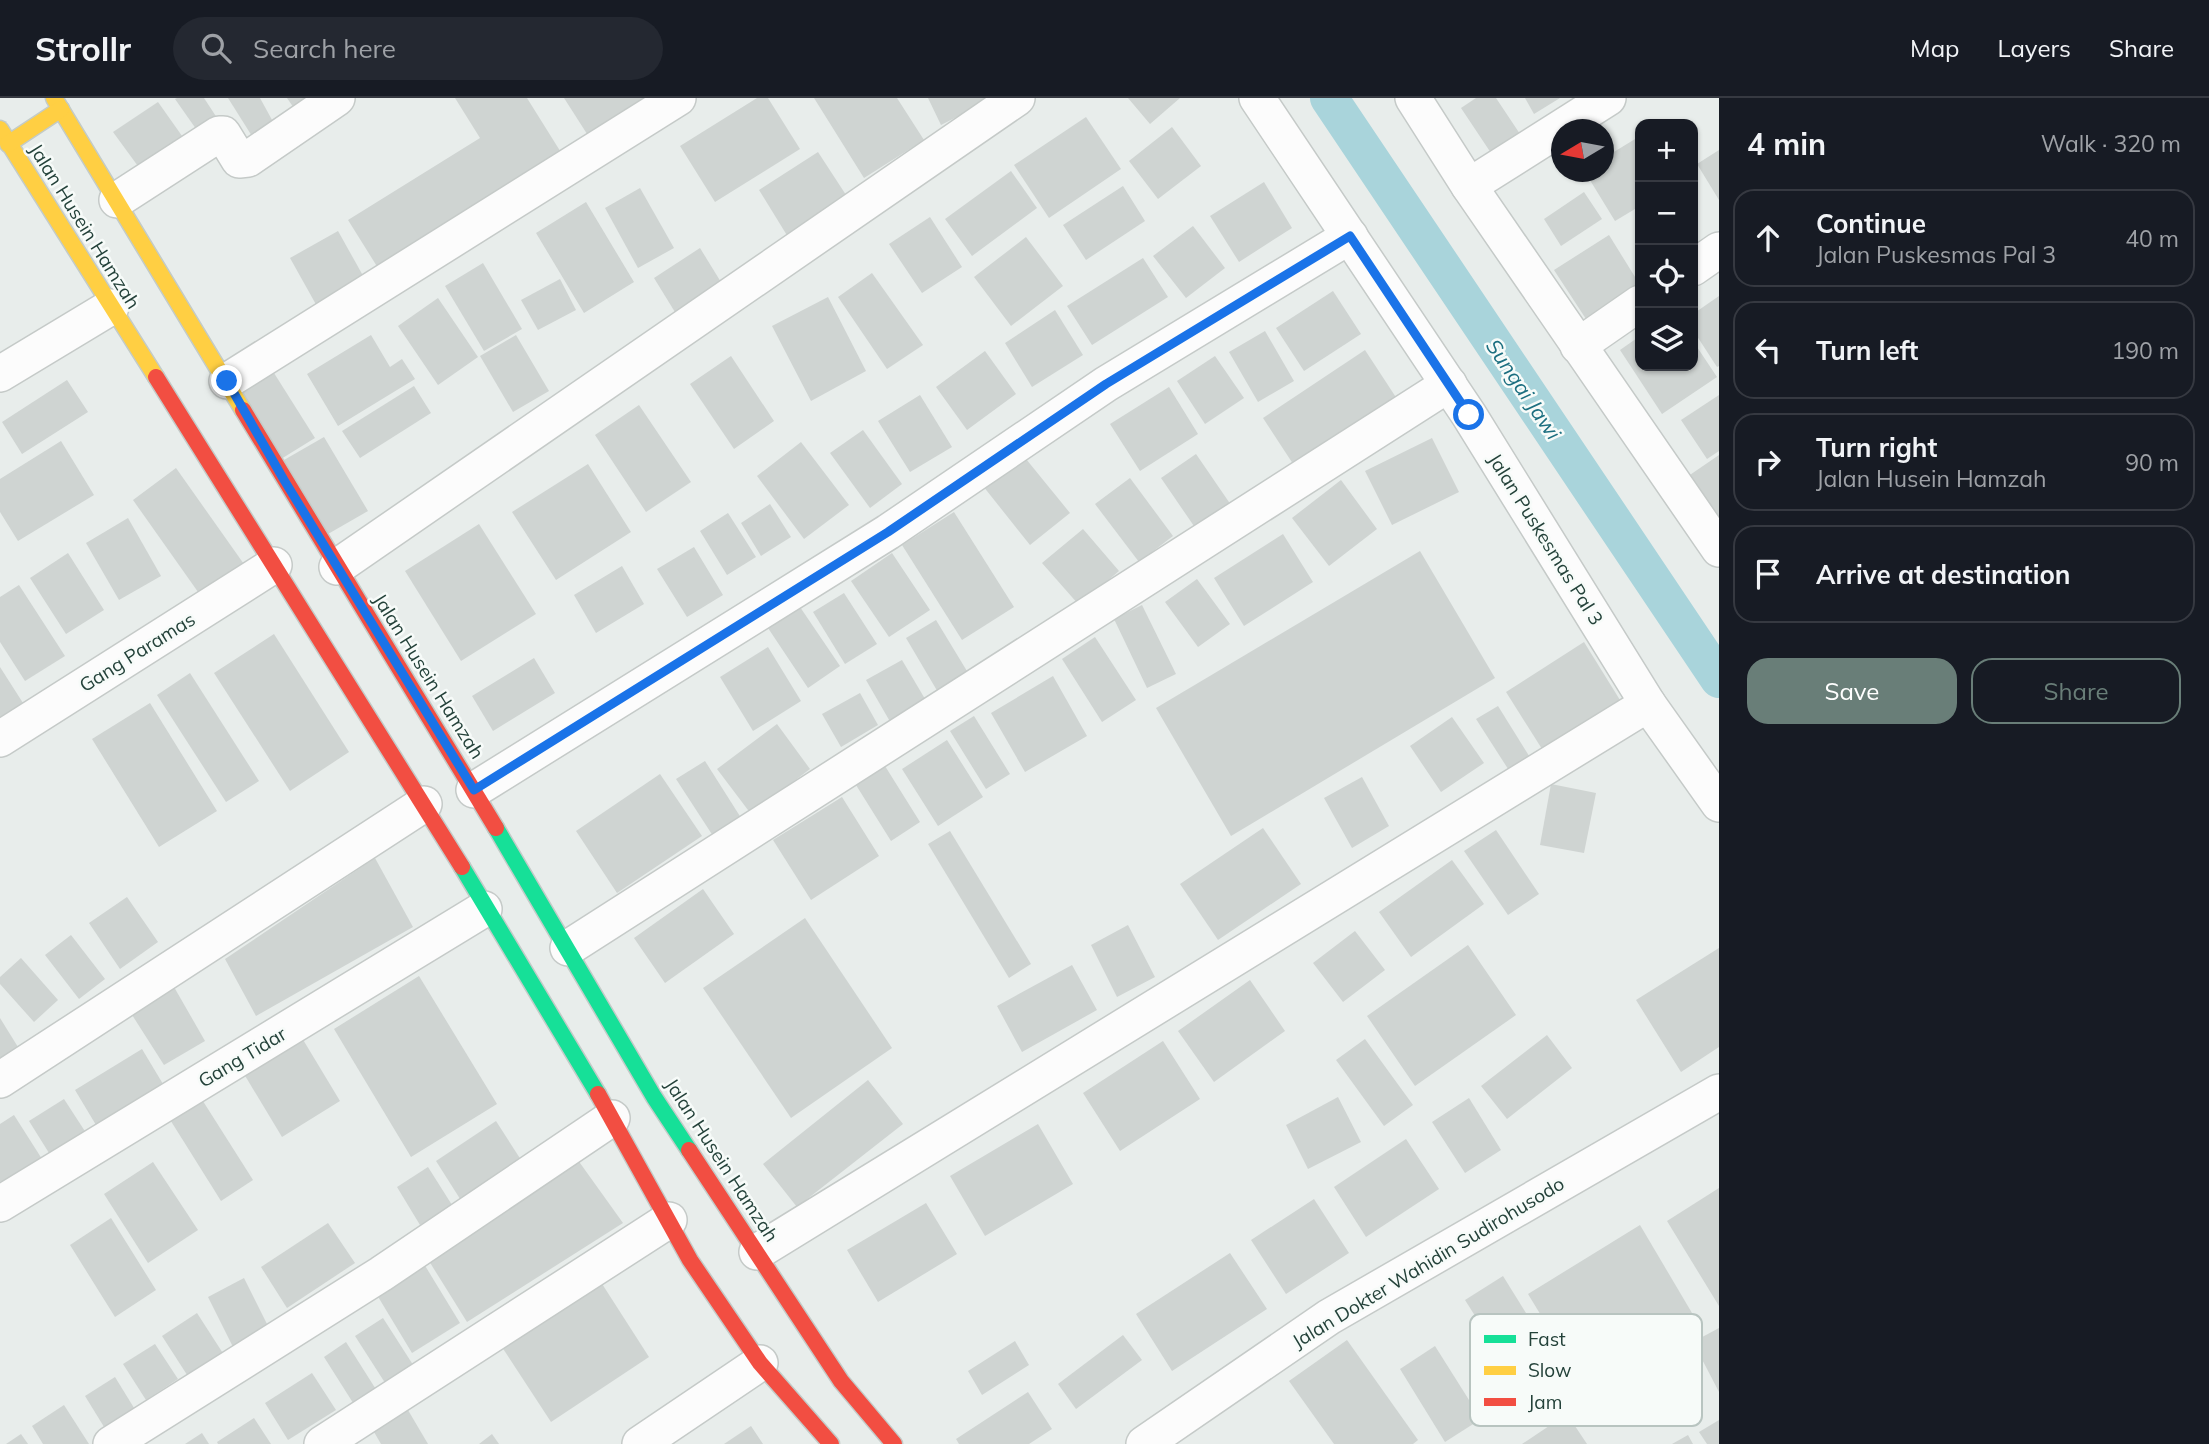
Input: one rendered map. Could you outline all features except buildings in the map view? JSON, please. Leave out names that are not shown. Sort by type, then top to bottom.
[{"type":"street","points":[[117,200],[219,134],[223,134],[239,160],[248,159],[337,98]]},
{"type":"street","points":[[227,381],[678,98]]},
{"type":"street","points":[[337,568],[1017,98]]},
{"type":"street","name":"Jalan Puskesmas Pal 3","points":[[1257,98],[1449,384],[1648,704],[1719,804]]},
{"type":"street","points":[[1413,98],[1469,187],[1719,549]]},
{"type":"street","points":[[1469,187],[1608,98]]},
{"type":"street","points":[[4,137],[57,103]]},
{"type":"street","name":"Jalan Husein Hamzah","points":[[57,103],[474,790],[529,888],[568,948],[654,1097],[842,1381],[894,1444]]},
{"type":"street","name":"Jalan Husein Hamzah","points":[[4,137],[424,804],[484,909],[612,1118],[690,1260],[760,1363],[831,1444]]},
{"type":"street","points":[[474,790],[888,532],[1106,384],[1350,236]]},
{"type":"street","points":[[1698,265],[1719,250]]},
{"type":"street","points":[[1578,346],[1635,306]]},
{"type":"street","points":[[0,374],[111,307]]},
{"type":"street","points":[[568,948],[1449,384]]},
{"type":"street","name":"Gang Paramas","points":[[0,739],[274,565]]},
{"type":"street","points":[[757,1252],[1648,704]]},
{"type":"street","points":[[0,1080],[424,804]]},
{"type":"street","name":"Gang Tidar","points":[[0,1204],[484,909]]},
{"type":"street","name":"Jalan Dokter Wahidin Sudirohusodo","points":[[1144,1444],[1329,1317],[1719,1092]]},
{"type":"street","points":[[111,1444],[381,1273],[612,1118]]},
{"type":"street","points":[[322,1444],[668,1220]]},
{"type":"street","points":[[640,1444],[760,1363]]},
{"type":"waterway","name":"Sungai Jawi","points":[[1329,98],[1719,679]]},
{"type":"traffic: fast","points":[[496,828],[654,1097],[689,1150]]},
{"type":"traffic: fast","points":[[462,867],[598,1094]]},
{"type":"traffic: slow","points":[[54,98],[243,410]]},
{"type":"traffic: slow","points":[[8,144],[61,109]]},
{"type":"traffic: slow","points":[[0,129],[156,377]]},
{"type":"traffic: jam","points":[[156,377],[462,867]]},
{"type":"traffic: jam","points":[[243,410],[496,828]]},
{"type":"traffic: jam","points":[[598,1094],[690,1260],[760,1363],[831,1444]]},
{"type":"traffic: jam","points":[[689,1150],[841,1381],[894,1444]]},
{"type":"route","points":[[227,381],[284,480],[474,790],[888,532],[1106,384],[1350,236],[1469,415]]}]
